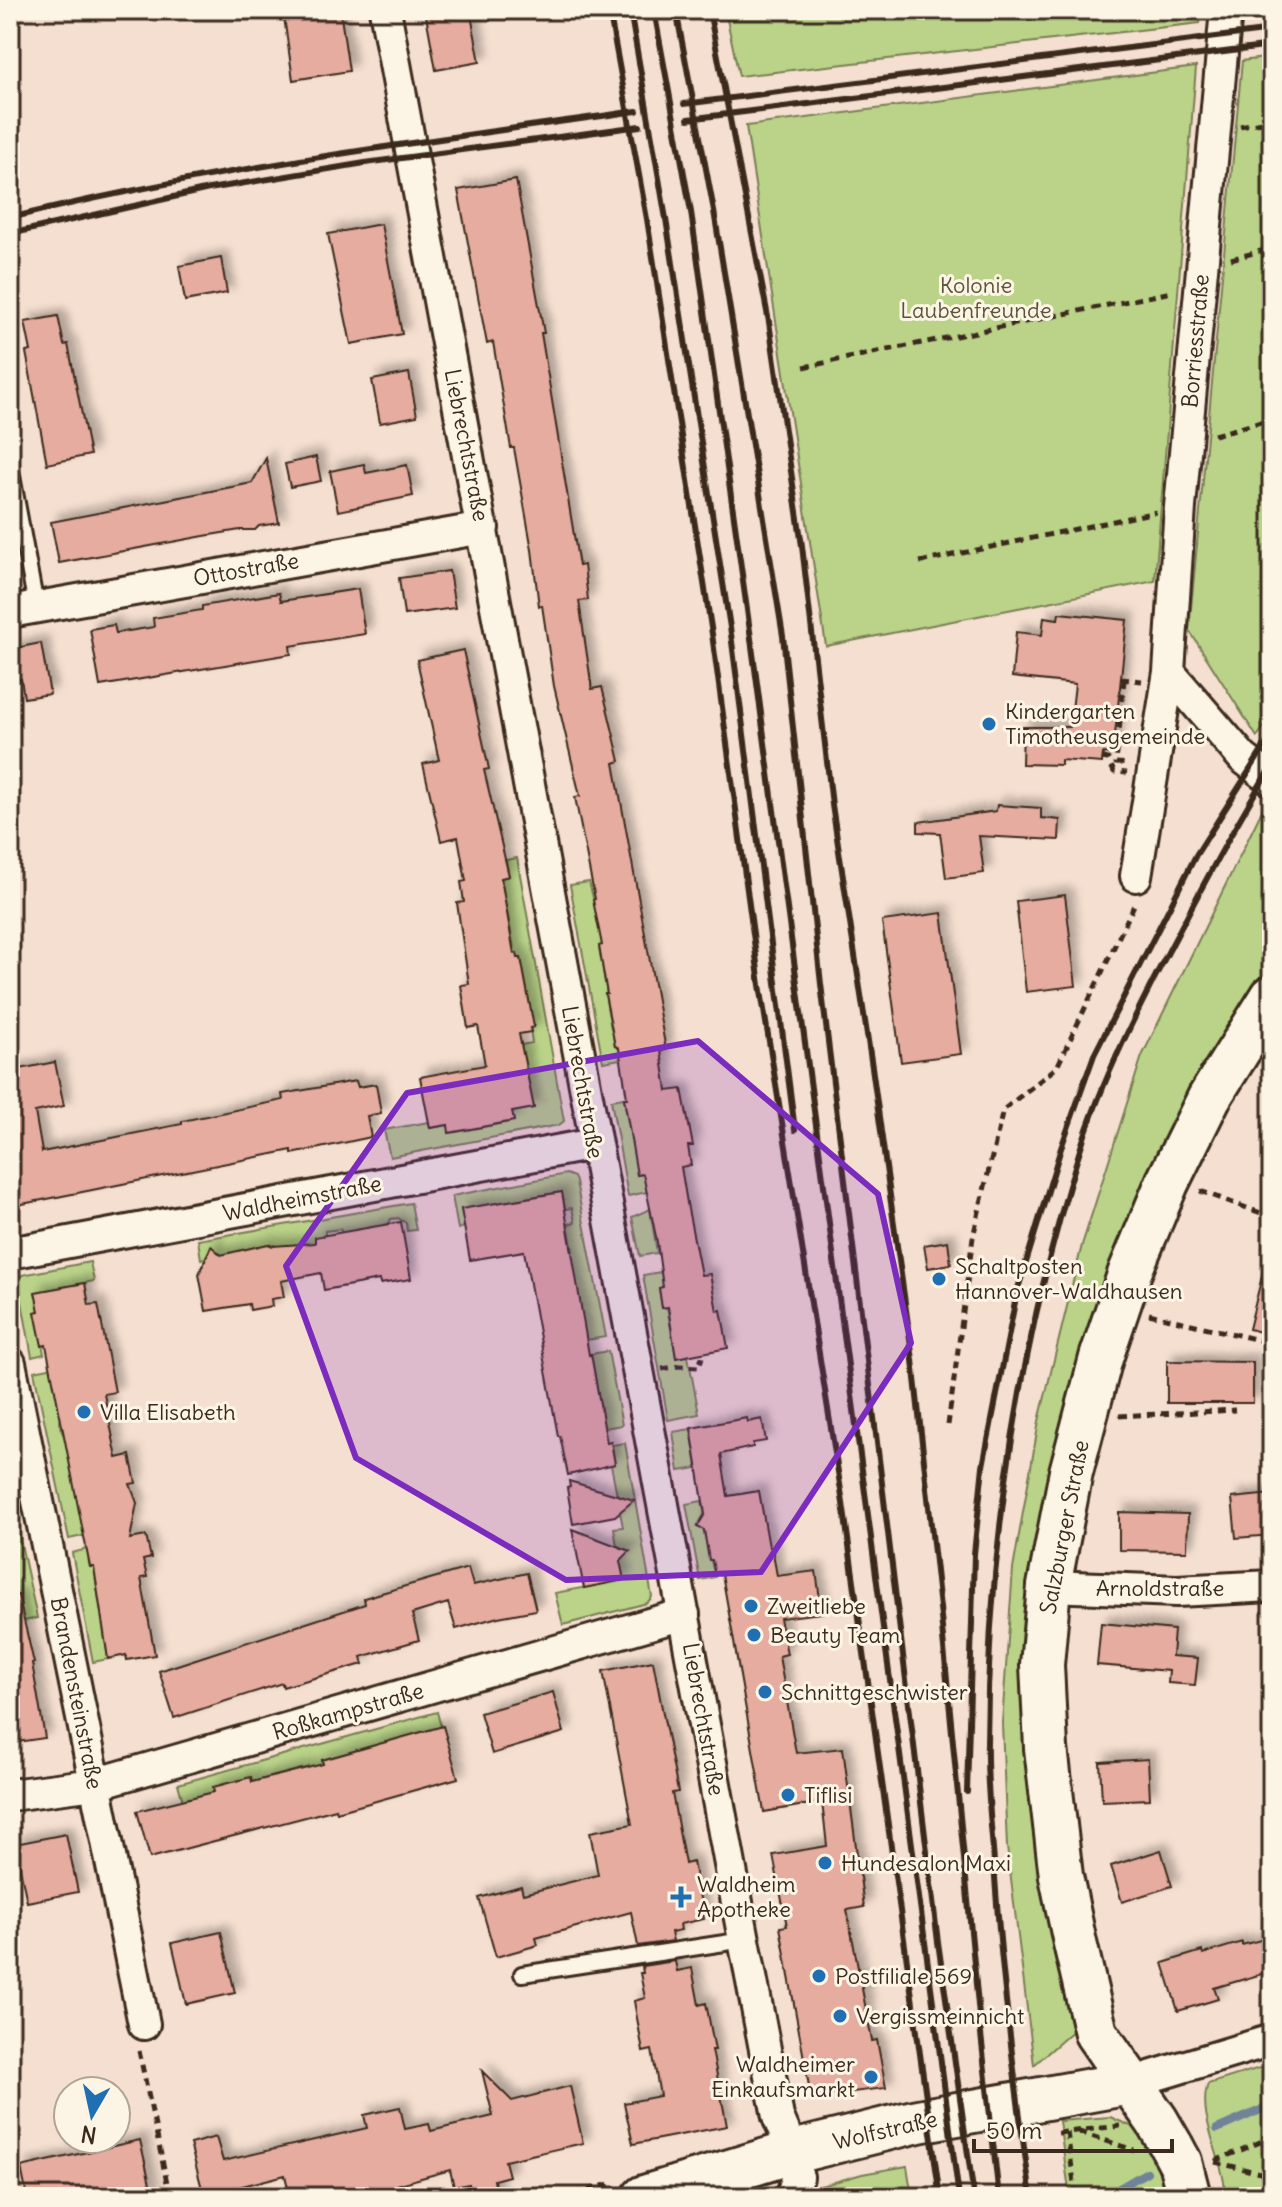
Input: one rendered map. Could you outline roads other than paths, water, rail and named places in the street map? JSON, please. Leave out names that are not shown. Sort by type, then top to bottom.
[{"type":"street","name":"Liebrechtstraße","points":[[385,10],[744,1940],[778,2117],[794,2175]]},
{"type":"street","name":"Borriesstraße","points":[[1136,876],[1169,672],[1180,507],[1226,10]]},
{"type":"street","name":"Ottostraße","points":[[23,609],[483,528]]},
{"type":"street","points":[[1169,672],[1243,758],[1272,780]]},
{"type":"street","name":"Salzburger Straße","points":[[1189,2167],[1096,2033],[1061,1876],[1045,1734],[1042,1665],[1049,1586],[1071,1472],[1101,1358],[1130,1272],[1167,1183],[1209,1098],[1272,997]]},
{"type":"street","name":"Waldheimstraße","points":[[10,1253],[594,1144]]},
{"type":"street","name":"Brandensteinstraße","points":[[10,1363],[144,2024]]},
{"type":"street","name":"Arnoldstraße","points":[[1049,1586],[1177,1591],[1272,1586]]},
{"type":"street","name":"Roßkampstraße","points":[[10,1795],[95,1784],[684,1614]]},
{"type":"street","points":[[1130,2083],[1272,2040]]},
{"type":"street","name":"Wolfstraße","points":[[644,2197],[794,2175],[918,2121],[1130,2083]]},
{"type":"lane","points":[[10,465],[23,609]]},
{"type":"lane","points":[[522,1974],[744,1940]]},
{"type":"waterway","points":[[1217,2129],[1272,2105]]},
{"type":"waterway","points":[[1104,2197],[1147,2172]]},
{"type":"railway","points":[[609,10],[647,219],[712,634],[760,985],[843,1503],[940,2197]]},
{"type":"railway","points":[[630,10],[731,634],[795,1130]]},
{"type":"railway","points":[[654,10],[691,212],[750,631],[959,2197]]},
{"type":"railway","points":[[676,10],[714,211],[783,636],[821,984],[938,1942],[974,2197]]},
{"type":"railway","points":[[709,10],[769,322],[802,546],[832,805],[913,1360],[980,2026]]},
{"type":"railway","points":[[684,104],[1272,30]]},
{"type":"railway","points":[[688,119],[1272,46]]},
{"type":"railway","points":[[10,218],[244,170],[637,111]]},
{"type":"railway","points":[[10,234],[209,189],[365,163],[640,126]]},
{"type":"railway","points":[[967,1792],[974,1554],[983,1466],[1017,1292],[1061,1148],[1094,1055],[1196,855],[1272,735]]},
{"type":"railway","points":[[1031,2197],[1005,1988],[987,1773],[994,1593],[1011,1445],[1024,1371],[1058,1225],[1099,1097],[1163,961],[1272,765]]},
{"type":"railway","points":[[979,2016],[999,2197]]},
{"type":"place","name":"Kindergarten Timotheusgemeinde","points":[[989,724]]},
{"type":"place","name":"Schaltposten Hannover-Waldhausen","points":[[939,1279]]},
{"type":"place","name":"Villa Elisabeth","points":[[84,1412]]},
{"type":"place","name":"Zweitliebe","points":[[751,1606]]},
{"type":"place","name":"Beauty Team","points":[[754,1635]]},
{"type":"place","name":"Schnittgeschwister","points":[[765,1692]]},
{"type":"place","name":"Tiflisi","points":[[788,1795]]},
{"type":"place","name":"Hundesalon Maxi","points":[[825,1863]]},
{"type":"place","name":"Waldheim Apotheke","points":[[681,1897]]},
{"type":"place","name":"Postfiliale 569","points":[[819,1976]]},
{"type":"place","name":"Vergissmeinnicht","points":[[840,2016]]},
{"type":"place","name":"Waldheimer Einkaufsmarkt","points":[[871,2077]]},
{"type":"park label","name":"Kolonie Laubenfreunde","points":[[976,298]]}]
